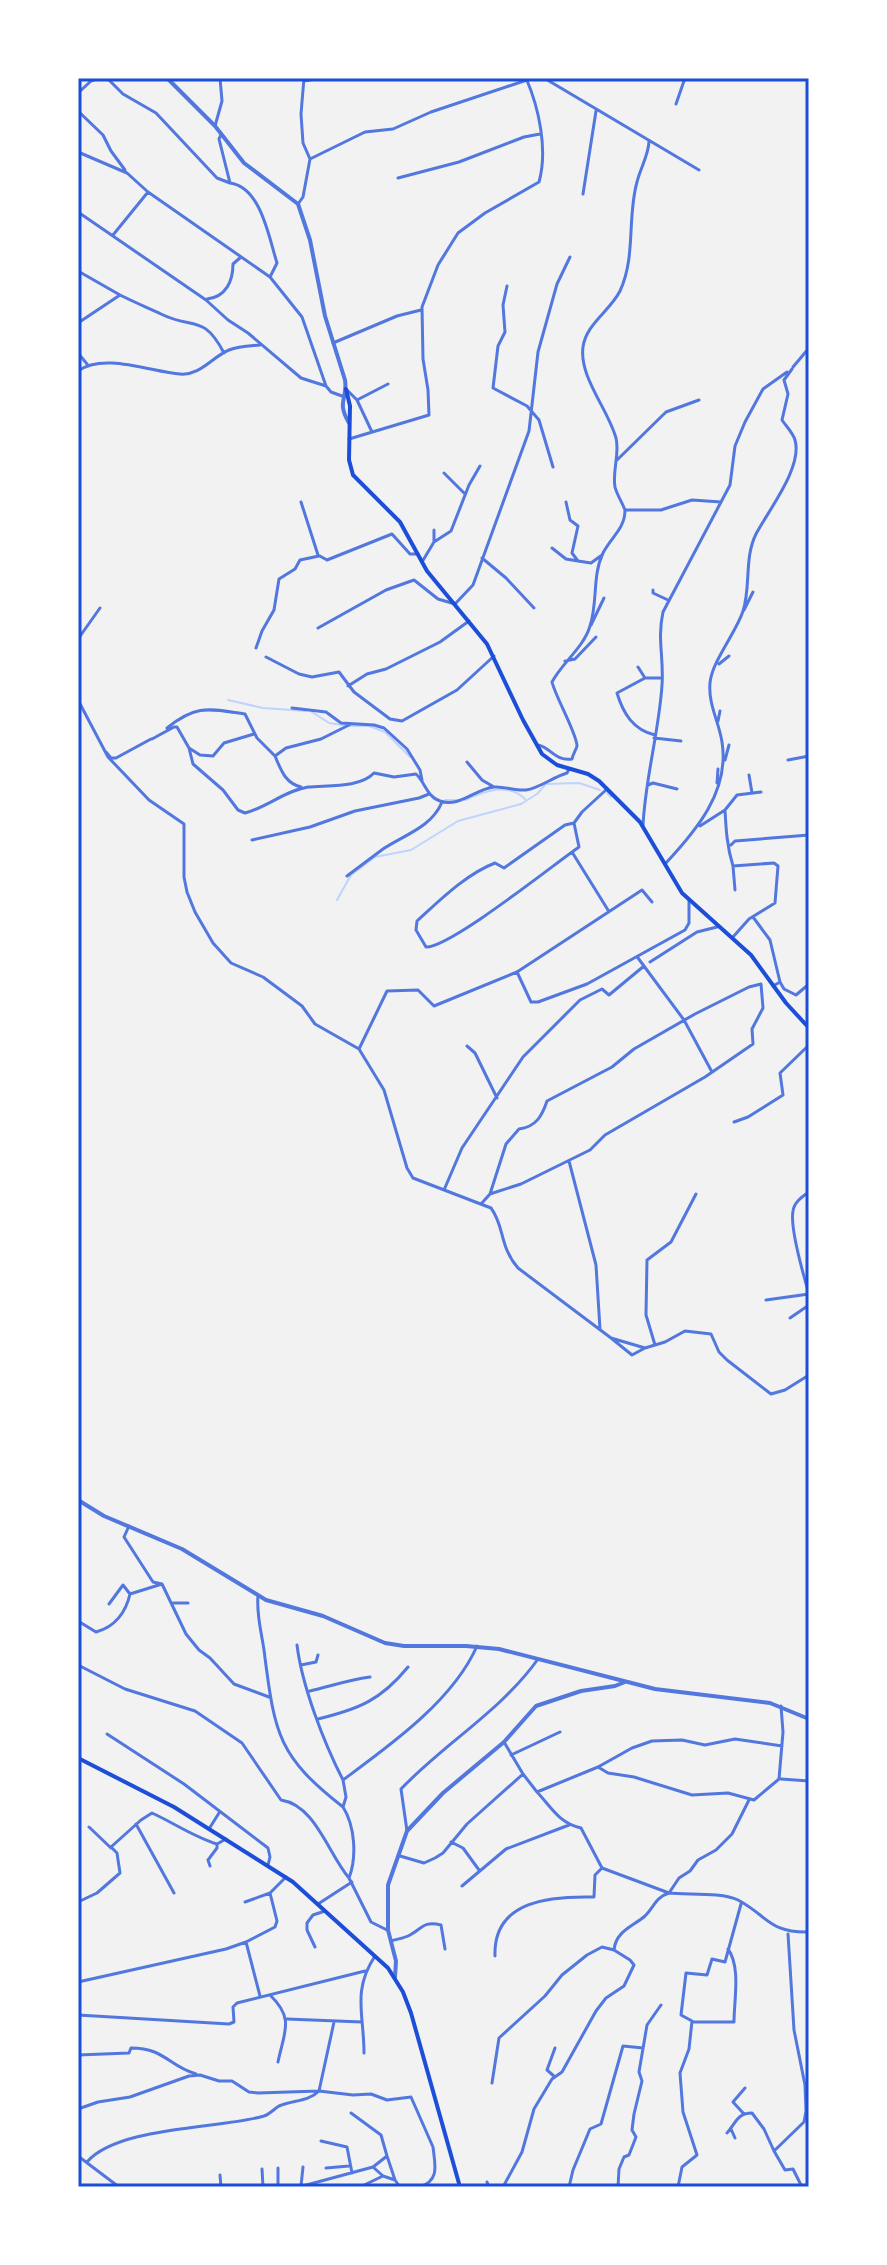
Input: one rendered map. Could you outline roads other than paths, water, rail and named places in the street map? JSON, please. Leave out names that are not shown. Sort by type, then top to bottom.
[{"type":"main road","points":[[346,389],[350,406],[349,460],[353,475],[400,522],[434,580],[494,656],[513,701],[537,745],[551,761],[588,774],[643,826],[689,901],[751,955],[809,1028]]},
{"type":"main road","points":[[78,1758],[157,1797],[286,1877],[395,1977],[411,2013],[460,2187]]},
{"type":"street","points":[[78,93],[91,81],[100,78],[109,80],[123,94],[156,113],[217,178],[236,184],[261,209],[277,263],[270,277]]},
{"type":"street","points":[[167,78],[215,126],[244,163],[298,204],[305,220],[325,316],[346,389],[357,400],[372,432]]},
{"type":"street","points":[[215,126],[222,101],[220,78]]},
{"type":"street","points":[[298,204],[303,197],[310,159],[303,143],[301,114],[304,80],[321,78]]},
{"type":"street","points":[[544,78],[699,170]]},
{"type":"street","points":[[676,104],[685,78]]},
{"type":"street","points":[[310,159],[365,132],[393,129],[431,112],[527,79],[539,119],[542,159],[539,182],[485,213],[458,233],[438,265],[421,310],[429,415],[349,439]]},
{"type":"street","points":[[78,111],[103,135],[127,173],[148,192],[270,277],[302,317],[326,386],[331,392],[342,396]]},
{"type":"street","points":[[583,194],[596,111]]},
{"type":"street","points":[[221,134],[219,139],[230,183]]},
{"type":"street","points":[[398,178],[459,162],[540,134]]},
{"type":"street","points":[[590,628],[602,555],[619,531],[625,510],[615,488],[617,442],[609,417],[588,380],[582,350],[587,333],[619,293],[623,281],[632,238],[631,203],[649,141]]},
{"type":"street","points":[[78,152],[127,173]]},
{"type":"street","points":[[113,235],[148,192]]},
{"type":"street","points":[[78,212],[206,300],[301,378],[326,386]]},
{"type":"street","points":[[206,300],[219,297],[232,282],[233,264],[241,257]]},
{"type":"street","points":[[318,628],[386,590],[414,580],[438,599],[455,604],[473,585],[529,431],[535,369],[557,284],[570,257]]},
{"type":"street","points":[[78,271],[163,316],[202,325],[216,338],[224,353]]},
{"type":"street","points":[[507,286],[503,305],[505,332],[498,346],[493,388],[531,410],[539,420],[553,467]]},
{"type":"street","points":[[78,323],[120,295]]},
{"type":"street","points":[[333,343],[397,316],[421,310]]},
{"type":"street","points":[[78,371],[87,364],[140,366],[190,374],[224,353],[262,345]]},
{"type":"street","points":[[742,614],[754,538],[788,477],[795,454],[796,443],[782,420],[788,394],[784,380],[809,348]]},
{"type":"street","points":[[78,353],[87,364]]},
{"type":"street","points":[[643,826],[663,678],[658,633],[668,600],[730,485],[735,446],[745,422],[763,389],[792,369]]},
{"type":"street","points":[[357,400],[388,384]]},
{"type":"street","points":[[346,389],[342,396],[343,413],[349,423]]},
{"type":"street","points":[[615,463],[666,412],[699,400]]},
{"type":"street","points":[[422,562],[434,542],[451,531],[480,466]]},
{"type":"street","points":[[444,473],[465,494]]},
{"type":"street","points":[[625,510],[661,510],[692,500],[721,502]]},
{"type":"street","points":[[301,502],[320,556],[327,560],[392,534],[410,554],[418,554]]},
{"type":"street","points":[[566,502],[570,520],[578,526],[572,553],[578,561]]},
{"type":"street","points":[[434,530],[434,542]]},
{"type":"street","points":[[552,548],[566,559],[591,563],[602,555]]},
{"type":"street","points":[[256,648],[274,610],[279,579],[295,569],[300,560],[320,556]]},
{"type":"street","points":[[482,558],[534,608]]},
{"type":"street","points":[[653,590],[653,593],[668,600]]},
{"type":"street","points":[[700,826],[718,786],[722,741],[711,700],[710,682],[753,592]]},
{"type":"street","points":[[537,745],[545,747],[556,757],[572,759],[577,746],[574,733],[552,682],[590,628],[604,598]]},
{"type":"street","points":[[78,639],[100,608]]},
{"type":"street","points":[[348,686],[367,674],[386,669],[440,642],[469,621]]},
{"type":"street","points":[[565,661],[575,659],[596,637]]},
{"type":"street","points":[[266,657],[299,674],[312,677],[339,672],[348,686],[390,719],[402,721],[457,690],[494,656]]},
{"type":"street","points":[[716,667],[729,656]]},
{"type":"street","points":[[638,667],[645,678]]},
{"type":"street","points":[[663,678],[645,678],[617,693],[621,707],[634,725],[655,737],[681,741]]},
{"type":"street","points":[[78,700],[105,751],[129,781],[149,800],[184,824],[187,892],[213,943],[231,963],[263,977],[302,1006],[315,1024],[359,1049],[384,1090],[402,1153],[413,1178],[491,1208],[497,1216],[507,1254],[518,1268],[632,1355],[685,1331],[711,1334],[719,1352],[771,1394],[785,1390],[809,1375]]},
{"type":"street","points":[[152,739],[176,720],[206,708],[245,714],[254,734],[275,756],[282,774],[291,785],[304,788]]},
{"type":"street","points":[[292,708],[326,712],[341,723],[384,728],[407,749],[420,770],[429,794],[442,802],[461,801],[478,791],[494,787],[526,790],[567,773],[569,769]]},
{"type":"street","points":[[717,724],[720,711]]},
{"type":"street","points":[[275,756],[286,748],[321,739],[350,724]]},
{"type":"street","points":[[105,751],[111,758],[116,758],[177,727],[189,748],[193,764],[243,813],[262,808],[272,800],[304,788],[366,781],[374,773],[394,777],[416,774],[422,780]]},
{"type":"street","points":[[189,748],[204,756],[213,756],[224,743],[254,734]]},
{"type":"street","points":[[720,768],[729,745]]},
{"type":"street","points":[[788,760],[809,756]]},
{"type":"street","points":[[467,762],[482,780],[494,787]]},
{"type":"street","points":[[749,775],[752,793]]},
{"type":"street","points":[[648,785],[653,783],[677,789]]},
{"type":"street","points":[[574,823],[579,847],[543,876],[445,942],[426,947],[416,930],[417,921],[432,906],[486,867],[495,863],[504,868],[565,825],[574,823],[607,789]]},
{"type":"street","points":[[665,864],[700,826],[725,810],[737,795],[761,792]]},
{"type":"street","points":[[252,840],[429,794]]},
{"type":"street","points":[[347,876],[386,847],[407,837],[438,812],[442,802]]},
{"type":"street","points":[[725,810],[735,890]]},
{"type":"street","points":[[730,848],[735,841],[809,835]]},
{"type":"street","points":[[572,852],[608,910]]},
{"type":"street","points":[[733,866],[774,863],[778,866],[775,903],[753,917],[733,937]]},
{"type":"street","points":[[359,1049],[387,991],[418,990],[434,1006],[517,972],[642,890],[652,902]]},
{"type":"street","points":[[517,972],[531,1002],[587,984],[685,930],[689,923],[689,901]]},
{"type":"street","points":[[753,917],[770,940],[784,989],[796,995],[809,984]]},
{"type":"street","points":[[650,962],[697,932],[721,926]]},
{"type":"street","points":[[638,958],[684,1020],[712,1072]]},
{"type":"street","points":[[444,1191],[462,1148],[523,1057],[580,1000],[602,989],[609,995],[616,992],[644,966]]},
{"type":"street","points":[[481,1204],[490,1194],[506,1144],[519,1129],[529,1128],[542,1117],[547,1101],[612,1067],[634,1049],[684,1020],[749,987],[780,982]]},
{"type":"street","points":[[490,1194],[521,1184],[590,1150],[605,1135],[753,1044],[752,1029],[763,1008],[761,984]]},
{"type":"street","points":[[797,1016],[809,1021]]},
{"type":"street","points":[[734,1122],[783,1095],[780,1073],[809,1045]]},
{"type":"street","points":[[467,1046],[475,1053],[497,1098]]},
{"type":"street","points":[[569,1161],[596,1265],[600,1331]]},
{"type":"street","points":[[766,1300],[809,1294],[800,1262],[792,1210],[798,1200],[809,1192]]},
{"type":"street","points":[[655,1345],[646,1315],[647,1260],[671,1242],[696,1194]]},
{"type":"street","points":[[790,1318],[809,1305]]},
{"type":"street","points":[[611,1338],[645,1348]]},
{"type":"street","points":[[78,1500],[104,1516],[182,1549],[258,1596],[333,1620],[385,1643],[414,1647],[477,1646],[538,1658],[663,1691],[745,1699],[781,1706],[809,1719]]},
{"type":"street","points":[[129,1526],[124,1537],[153,1582],[162,1584],[186,1634],[199,1650],[229,1680],[243,1689],[269,1697]]},
{"type":"street","points":[[130,1594],[162,1584]]},
{"type":"street","points":[[109,1604],[123,1585],[130,1594]]},
{"type":"street","points":[[78,1621],[96,1632],[106,1629],[123,1612],[130,1594]]},
{"type":"street","points":[[258,1596],[269,1697],[280,1739],[287,1752],[316,1785],[343,1807],[348,1817],[353,1864],[350,1880],[318,1904]]},
{"type":"street","points":[[173,1603],[188,1603]]},
{"type":"street","points":[[297,1645],[318,1719],[343,1780],[346,1797],[343,1807]]},
{"type":"street","points":[[343,1780],[383,1752],[429,1710],[464,1668],[477,1646]]},
{"type":"street","points":[[301,1665],[316,1662],[318,1655]]},
{"type":"street","points":[[395,1977],[396,1961],[388,1930],[388,1885],[407,1831],[401,1789],[480,1722],[527,1674],[538,1658]]},
{"type":"street","points":[[78,1665],[125,1689],[195,1711],[242,1743],[281,1800],[293,1802],[315,1824],[337,1864],[350,1880],[371,1922],[388,1930]]},
{"type":"street","points":[[318,1719],[352,1711],[363,1705],[397,1683],[408,1667]]},
{"type":"street","points":[[310,1691],[337,1685],[343,1680],[370,1677]]},
{"type":"street","points":[[407,1831],[450,1787],[504,1742],[540,1703],[625,1682]]},
{"type":"street","points":[[598,1767],[608,1773],[634,1777],[692,1795],[728,1793],[749,1800],[760,1796],[779,1779],[781,1706]]},
{"type":"street","points":[[511,1755],[560,1732]]},
{"type":"street","points":[[107,1734],[184,1784],[268,1848],[268,1865]]},
{"type":"street","points":[[537,1792],[652,1741],[682,1740],[705,1745],[735,1739],[782,1746]]},
{"type":"street","points":[[504,1742],[553,1814],[569,1825],[581,1828],[602,1868],[669,1893],[737,1899],[765,1922],[788,1933],[809,1932]]},
{"type":"street","points":[[400,1856],[430,1862],[523,1774]]},
{"type":"street","points":[[779,1779],[809,1781]]},
{"type":"street","points":[[614,1950],[619,1936],[646,1915],[660,1896],[669,1893],[698,1860],[716,1850],[732,1834],[749,1800]]},
{"type":"street","points":[[78,1902],[97,1893],[120,1873],[117,1853],[111,1847],[152,1813],[202,1839],[217,1844],[226,1839]]},
{"type":"street","points":[[209,1829],[219,1813]]},
{"type":"street","points":[[136,1824],[174,1893]]},
{"type":"street","points":[[462,1886],[506,1849],[569,1825]]},
{"type":"street","points":[[89,1827],[117,1853]]},
{"type":"street","points":[[451,1842],[463,1848],[479,1870]]},
{"type":"street","points":[[210,1866],[208,1860],[217,1844]]},
{"type":"street","points":[[495,1956],[496,1933],[507,1918],[547,1897],[594,1897],[595,1875],[602,1868]]},
{"type":"street","points":[[245,1902],[270,1893],[286,1877]]},
{"type":"street","points":[[78,1982],[246,1942],[275,1927],[277,1921],[270,1893]]},
{"type":"street","points":[[728,1949],[733,1955],[737,1976],[733,1998],[734,2022],[692,2021],[681,2015],[686,1973],[707,1975],[712,1959],[725,1962],[728,1949],[741,1903]]},
{"type":"street","points":[[315,1947],[307,1923],[313,1915],[325,1911]]},
{"type":"street","points":[[391,1941],[410,1935],[420,1926],[436,1923],[441,1925],[445,1949]]},
{"type":"street","points":[[774,2151],[804,2122],[806,2111],[805,2085],[794,2030],[788,1933]]},
{"type":"street","points":[[246,1942],[261,1998]]},
{"type":"street","points":[[492,2083],[499,2038],[507,2027],[536,2005],[562,1975],[602,1947],[630,1960],[634,1965],[624,1986],[601,2004],[562,2072],[555,2077],[534,2109],[522,2152],[503,2187]]},
{"type":"street","points":[[364,2053],[359,1995],[365,1971],[375,1956]]},
{"type":"street","points":[[78,2015],[229,2024],[234,2022],[234,2005],[365,1971]]},
{"type":"street","points":[[270,1995],[282,2006],[287,2019],[278,2062]]},
{"type":"street","points":[[618,2187],[619,2169],[636,2137],[632,2130],[642,2081],[639,2072],[647,2025],[661,2005]]},
{"type":"street","points":[[287,2019],[362,2022]]},
{"type":"street","points":[[678,2187],[682,2167],[697,2155],[683,2112],[680,2073],[689,2049],[692,2021]]},
{"type":"street","points":[[87,2162],[124,2142],[193,2126],[266,2116],[280,2106],[314,2097],[319,2091],[334,2022]]},
{"type":"street","points":[[569,2187],[590,2129],[601,2124],[623,2046],[643,2048]]},
{"type":"street","points":[[78,2055],[129,2053],[131,2048],[143,2048],[159,2052],[187,2071],[232,2081],[249,2092],[319,2091],[371,2094],[393,2100],[411,2097],[433,2147],[436,2176],[420,2187]]},
{"type":"street","points":[[555,2048],[547,2070],[555,2077]]},
{"type":"street","points":[[78,2109],[151,2090],[180,2077],[200,2075]]},
{"type":"street","points":[[744,2114],[733,2102],[745,2088]]},
{"type":"street","points":[[351,2113],[381,2135],[400,2187]]},
{"type":"street","points":[[735,2138],[729,2131],[733,2122],[744,2114],[752,2113],[785,2170],[793,2169],[802,2187]]},
{"type":"street","points":[[321,2141],[347,2147],[352,2173]]},
{"type":"street","points":[[78,2156],[119,2187]]},
{"type":"street","points":[[303,2167],[300,2187],[373,2167],[387,2156]]},
{"type":"street","points":[[326,2168],[349,2166]]},
{"type":"street","points":[[373,2167],[383,2176],[395,2180]]},
{"type":"street","points":[[278,2168],[278,2187]]},
{"type":"street","points":[[262,2169],[263,2187]]},
{"type":"street","points":[[220,2175],[221,2187]]},
{"type":"street","points":[[360,2187],[383,2176]]},
{"type":"waterway","points":[[122,78],[128,80]]},
{"type":"waterway","points":[[228,700],[263,708],[306,711]]},
{"type":"waterway","points":[[312,712],[329,723],[369,726],[385,732],[410,757]]},
{"type":"waterway","points":[[337,900],[351,875],[375,857],[411,850],[458,821],[521,804],[546,784],[579,783],[600,790]]},
{"type":"waterway","points":[[465,800],[503,789],[525,799]]},
{"type":"waterway","points":[[607,793],[611,797]]},
{"type":"waterway","points":[[445,800],[458,800]]}]
